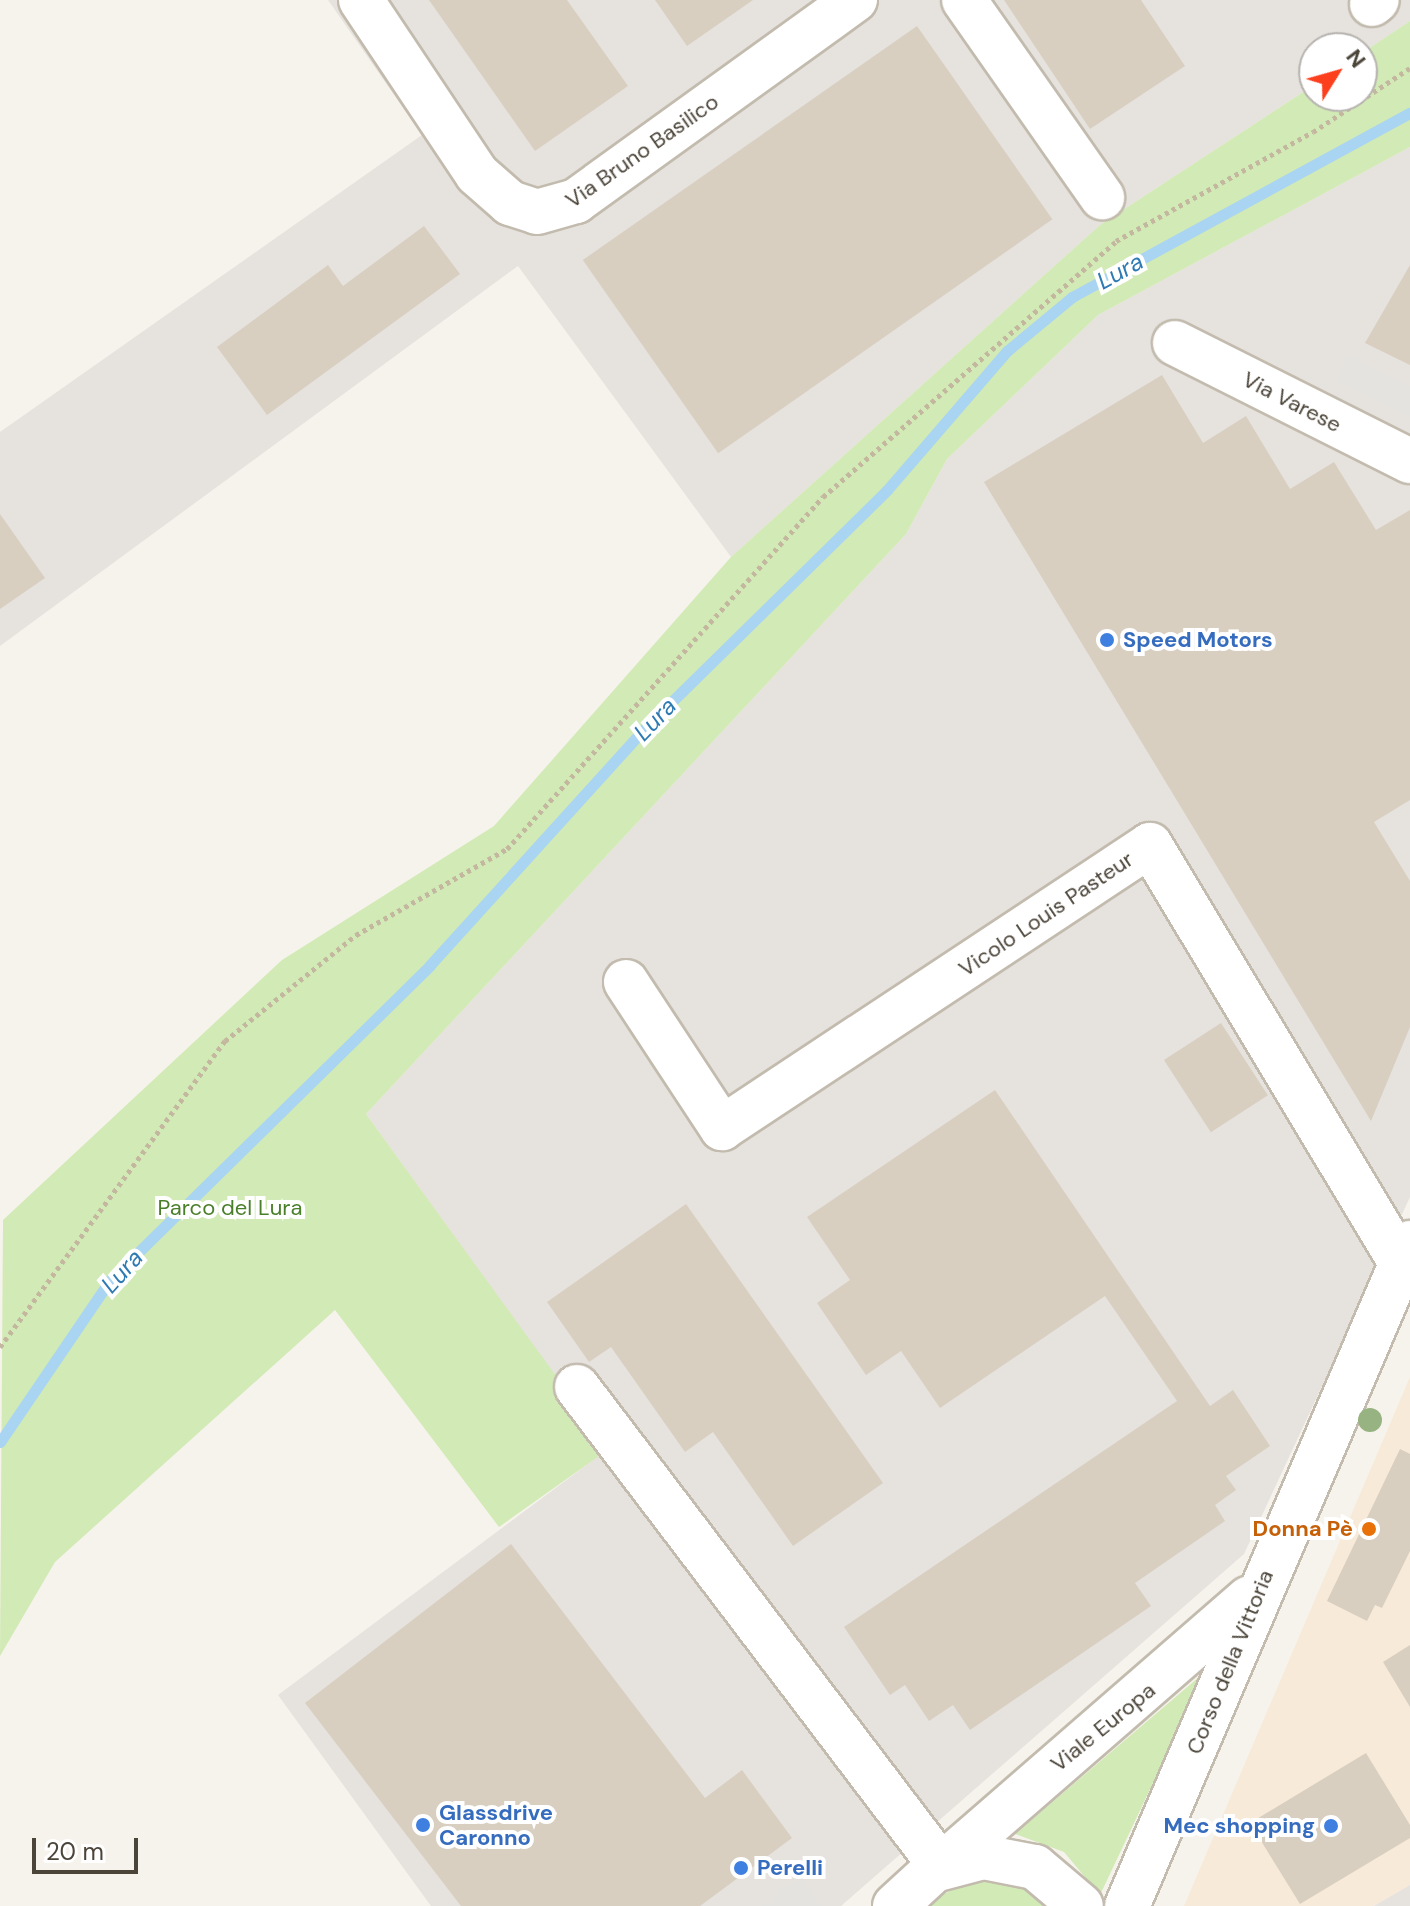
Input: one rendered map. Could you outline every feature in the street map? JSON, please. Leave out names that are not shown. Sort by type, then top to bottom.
[{"type":"street","name":"Via Bruno Basilico","points":[[361,0],[477,174],[510,203],[537,212],[576,201],[855,0]]},
{"type":"street","points":[[964,0],[1102,197]]},
{"type":"street","name":"Via Varese","points":[[1175,343],[1410,461]]},
{"type":"street","name":"Vicolo Louis Pasteur","points":[[626,982],[722,1128],[1150,845],[1406,1252]]},
{"type":"street","name":"Corso della Vittoria","points":[[1127,1906],[1261,1583],[1406,1252]]},
{"type":"street","points":[[577,1387],[934,1870]]},
{"type":"street","name":"Viale Europa","points":[[895,1906],[1208,1641],[1261,1583]]},
{"type":"street","name":"Viale Europa","points":[[865,1906],[934,1870],[969,1858],[1015,1860],[1053,1877],[1081,1906]]},
{"type":"path","points":[[0,1347],[225,1041],[356,935],[507,849],[823,497],[1116,241],[1313,132],[1410,68]]},
{"type":"shaded area","points":[[328,0],[1410,0],[1410,21],[1378,42],[1378,32],[1298,32],[1298,95],[1100,225],[731,557],[518,266],[0,646],[0,432],[422,135]]},
{"type":"shaded area","points":[[1410,147],[1410,1197],[1244,1554],[841,1906],[431,1906],[278,1695],[608,1449],[366,1114],[906,534],[947,459],[1098,315]]},
{"type":"shaded area","points":[[1347,355],[1410,386],[1410,417],[1335,379]]},
{"type":"shaded area","points":[[1410,1377],[1410,1885],[1374,1906],[1184,1906]]},
{"type":"shaded area","points":[[800,1877],[822,1906],[762,1906]]},
{"type":"shaded area","points":[[1410,1885],[1410,1906],[1374,1906]]},
{"type":"green space","name":"Parco del Lura","points":[[1410,21],[1410,147],[1098,315],[947,459],[906,534],[366,1114],[609,1449],[499,1527],[335,1310],[55,1562],[0,1656],[3,1220],[282,960],[494,826],[731,557],[1100,225],[1298,95],[1298,112],[1378,112],[1378,42]]},
{"type":"green space","points":[[1206,1671],[1100,1895],[1064,1852],[1015,1834]]},
{"type":"green space","points":[[1000,1878],[1028,1886],[1054,1906],[923,1906],[971,1879]]},
{"type":"building","points":[[429,0],[567,0],[628,86],[535,151]]},
{"type":"building","points":[[655,0],[753,0],[687,46]]},
{"type":"building","points":[[1004,0],[1141,0],[1185,66],[1090,129]]},
{"type":"building","points":[[917,26],[1052,219],[718,453],[583,260]]},
{"type":"building","points":[[424,226],[460,274],[267,415],[217,347],[328,265],[343,286]]},
{"type":"building","points":[[1410,265],[1410,365],[1365,343]]},
{"type":"building","points":[[1162,375],[1203,443],[1246,416],[1290,489],[1334,462],[1376,530],[1410,510],[1410,800],[1374,822],[1410,881],[1410,1027],[1371,1121],[984,482]]},
{"type":"building","points":[[0,514],[45,578],[0,609]]},
{"type":"building","points":[[1221,1023],[1268,1095],[1211,1132],[1164,1060]]},
{"type":"building","points":[[995,1090],[1210,1406],[1233,1390],[1270,1446],[1226,1476],[1236,1490],[1215,1505],[1225,1521],[1135,1583],[1151,1606],[970,1730],[953,1705],[929,1721],[905,1685],[890,1695],[844,1627],[1177,1401],[1105,1296],[940,1408],[901,1351],[866,1375],[817,1303],[850,1280],[807,1217]]},
{"type":"building","points":[[686,1204],[883,1483],[793,1546],[713,1432],[685,1452],[611,1347],[589,1362],[547,1302]]},
{"type":"building","points":[[1400,1449],[1410,1454],[1410,1551],[1382,1608],[1375,1605],[1367,1621],[1327,1601]]},
{"type":"building","points":[[511,1544],[705,1798],[742,1770],[792,1838],[700,1906],[461,1906],[305,1703]]},
{"type":"building","points":[[1410,1645],[1410,1707],[1383,1662]]},
{"type":"building","points":[[1366,1753],[1410,1825],[1410,1838],[1300,1904],[1250,1823]]},
{"type":"waterway","name":"Lura","points":[[0,1442],[110,1280],[430,965],[647,726],[887,490],[1007,351],[1072,297],[1410,113]]},
{"type":"place","name":"Speed Motors","points":[[1107,640]]},
{"type":"place","name":"Donna Pè","points":[[1369,1529]]},
{"type":"place","name":"Glassdrive Caronno","points":[[423,1825]]},
{"type":"place","name":"Mec shopping","points":[[1331,1826]]},
{"type":"place","name":"Perelli","points":[[741,1868]]}]
